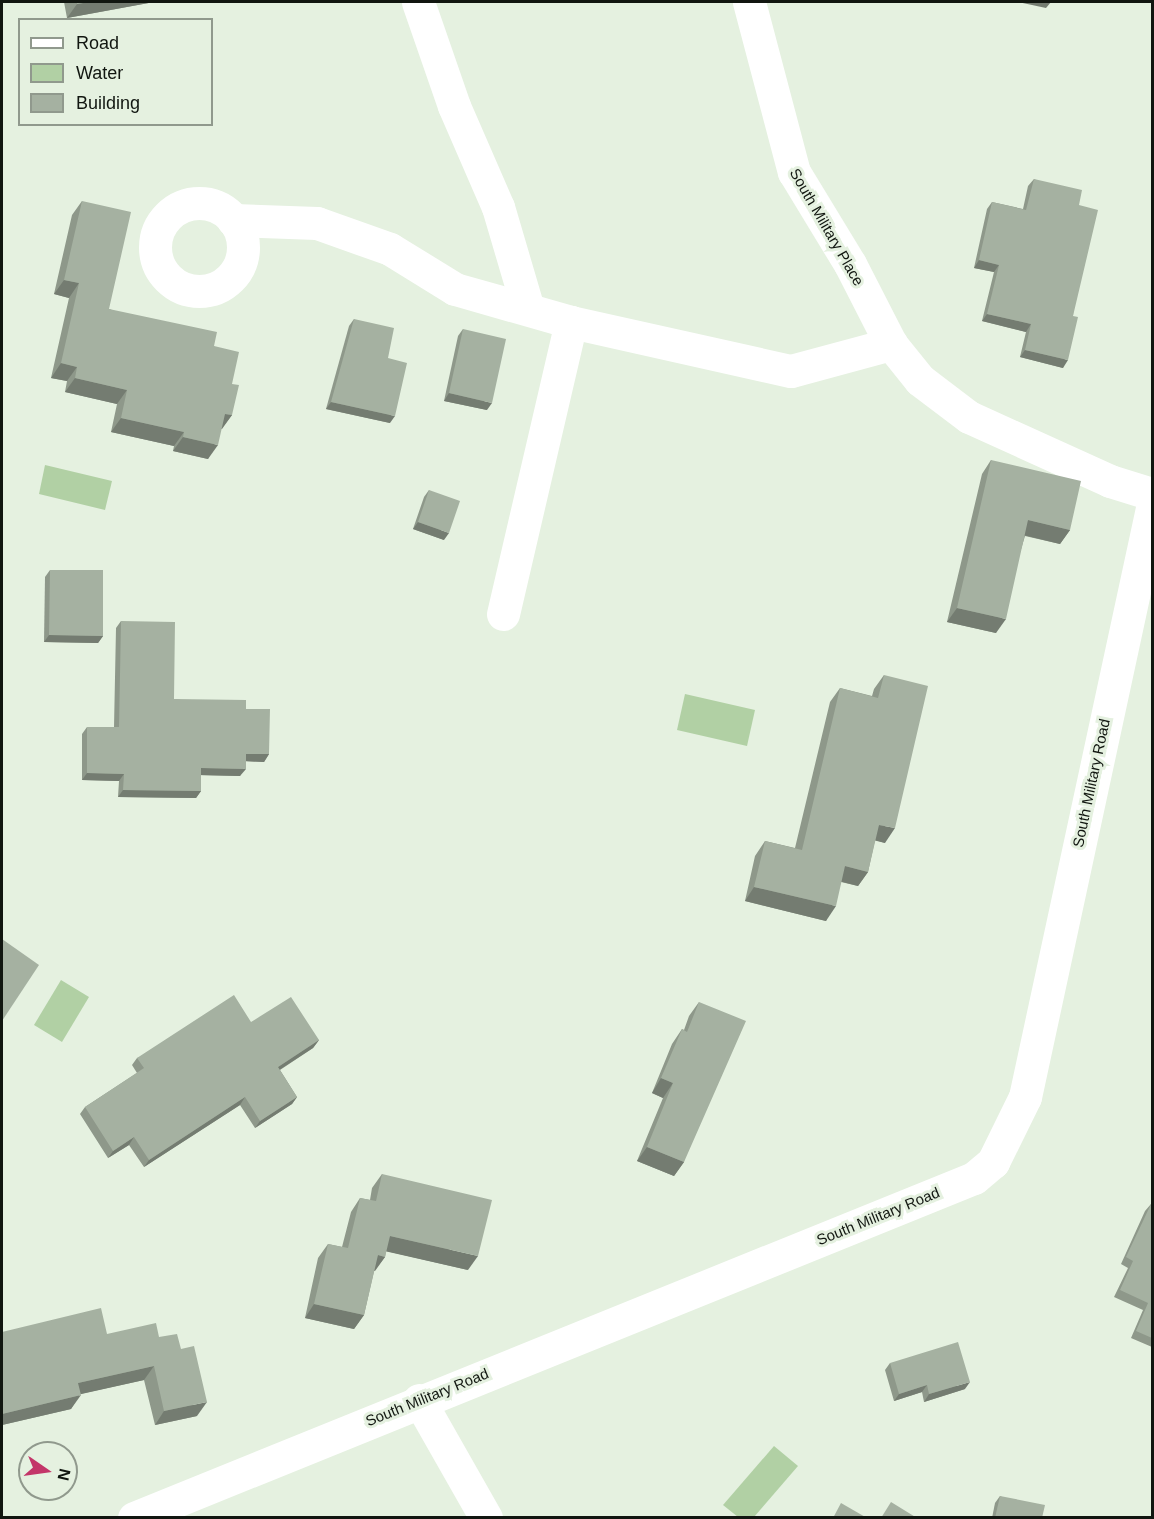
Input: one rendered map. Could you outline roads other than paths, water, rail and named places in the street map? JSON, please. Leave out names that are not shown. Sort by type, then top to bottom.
[{"type":"street","points":[[418,2],[454,106],[498,207],[528,309]]},
{"type":"street","name":"South Military Place","points":[[749,2],[794,172],[850,264],[891,344],[920,380],[969,417],[1110,481],[1152,494]]},
{"type":"street","points":[[233,220],[317,222],[390,249],[455,289],[571,322],[791,371],[891,344]]},
{"type":"street","points":[[503,614],[571,322]]},
{"type":"street","name":"South Military Road","points":[[134,1518],[974,1178],[993,1162],[1025,1097],[1152,508]]},
{"type":"street","points":[[419,1401],[486,1518]]},
{"type":"water","points":[[45,465],[112,481],[105,510],[39,494]]},
{"type":"water","points":[[685,694],[755,710],[747,746],[677,730]]},
{"type":"water","points":[[61,980],[89,997],[62,1042],[34,1025]]},
{"type":"water","points":[[774,1446],[798,1466],[754,1517],[738,1517],[723,1505]]}]
